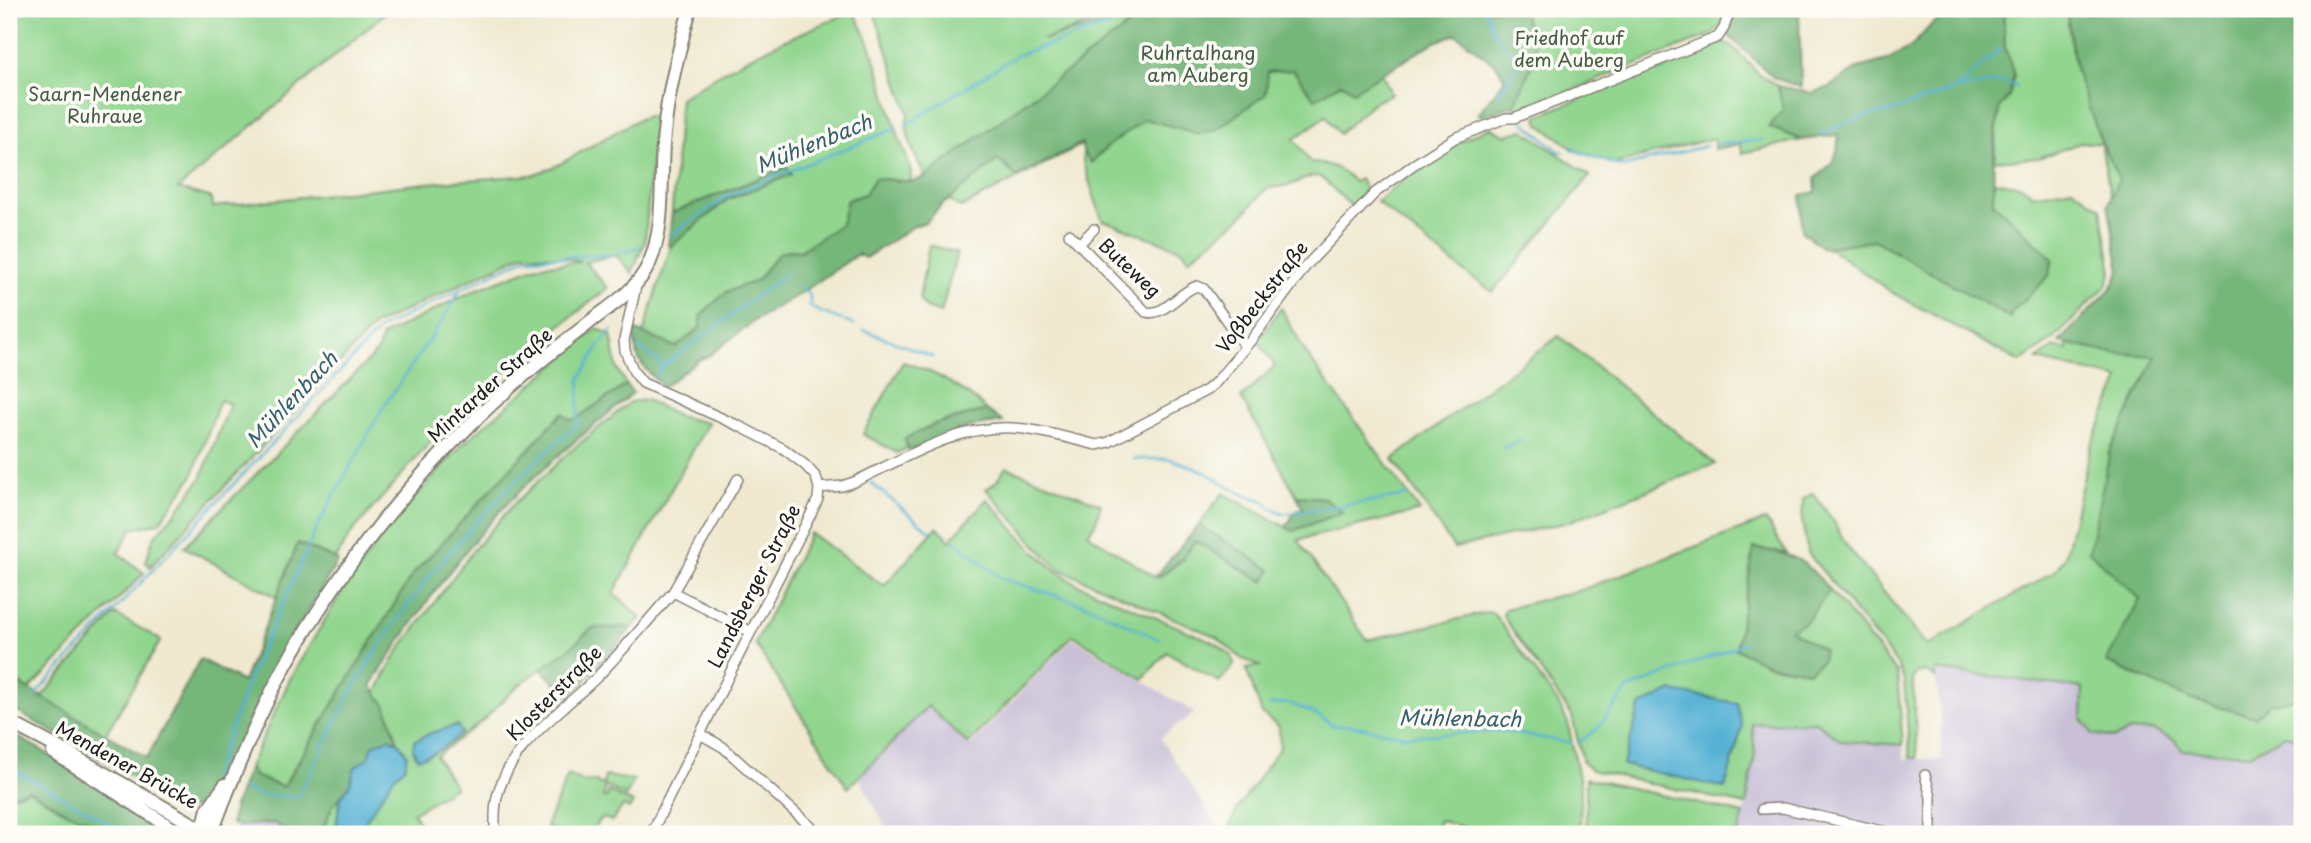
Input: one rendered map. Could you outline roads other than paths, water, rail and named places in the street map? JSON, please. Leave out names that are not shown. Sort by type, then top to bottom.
[{"type":"main road","name":"Mintarder Straße","points":[[206,833],[208,808],[236,769],[293,652],[335,586],[385,517],[473,422],[531,370],[615,303],[636,284],[649,263],[657,240],[661,205],[667,103],[690,9]]},
{"type":"main road","name":"Mendener Brücke","points":[[9,722],[72,755],[206,833]]},
{"type":"main road","name":"Mendener Brücke","points":[[31,735],[72,765],[181,834]]},
{"type":"street","name":"Voßbeckstraße","points":[[819,488],[854,482],[974,431],[1013,428],[1097,445],[1109,442],[1207,390],[1217,381],[1306,266],[1375,193],[1412,165],[1470,131],[1506,118],[1514,118],[1718,37],[1730,9]]},
{"type":"street","name":"Buteweg","points":[[1079,244],[1094,229]]},
{"type":"street","name":"Buteweg","points":[[1069,234],[1146,312],[1159,312],[1189,288],[1197,286],[1204,289],[1245,347]]},
{"type":"street","name":"Landsberger Straße","points":[[636,284],[624,340],[625,351],[634,372],[643,383],[784,449],[816,477],[819,488],[818,499],[651,834]]},
{"type":"street","name":"Landsberger Straße","points":[[615,303],[622,310],[627,323]]},
{"type":"street","name":"Klosterstraße","points":[[495,834],[496,799],[517,754],[597,676],[673,592],[738,479]]},
{"type":"street","points":[[673,592],[751,632]]},
{"type":"street","points":[[700,734],[723,747],[819,834]]},
{"type":"street","points":[[1925,775],[1931,797],[1931,834]]},
{"type":"street","points":[[1762,809],[1783,807],[1895,834]]},
{"type":"water","points":[[1672,691],[1737,703],[1742,727],[1725,788],[1623,765],[1640,706]]},
{"type":"water","points":[[457,725],[462,733],[435,752],[417,758],[413,749],[414,741]]},
{"type":"water","points":[[388,738],[398,742],[407,754],[405,767],[394,777],[357,834],[335,834],[340,799],[349,786],[355,767],[369,757],[373,745]]},
{"type":"waterway","name":"Mühlenbach","points":[[906,125],[1017,55],[1135,17],[1147,9]]},
{"type":"waterway","points":[[1485,9],[1495,35],[1520,61],[1499,94],[1502,99]]},
{"type":"waterway","points":[[1956,89],[2000,49]]},
{"type":"waterway","points":[[1820,134],[1860,118],[1956,89],[2004,81],[2016,87]]},
{"type":"waterway","points":[[1524,122],[1560,152],[1563,151]]},
{"type":"waterway","name":"Mühlenbach","points":[[671,235],[727,196],[897,128]]},
{"type":"waterway","points":[[1717,144],[1763,140]]},
{"type":"waterway","points":[[1571,149],[1622,167],[1706,146]]},
{"type":"waterway","name":"Mühlenbach","points":[[35,695],[381,328],[525,258],[611,255],[641,247]]},
{"type":"waterway","points":[[638,346],[663,366],[785,275]]},
{"type":"waterway","points":[[799,286],[810,296],[810,306],[854,325]]},
{"type":"waterway","points":[[212,780],[250,676],[317,527],[382,409],[444,318],[459,291]]},
{"type":"waterway","points":[[242,789],[263,795],[298,797],[356,683],[422,586],[495,502],[577,425],[580,379],[612,330]]},
{"type":"waterway","points":[[864,330],[933,357]]},
{"type":"waterway","name":"Mühlenbach","points":[[657,377],[662,367]]},
{"type":"waterway","points":[[1503,448],[1522,440]]},
{"type":"waterway","points":[[1134,459],[1171,459],[1201,470],[1242,494],[1265,501],[1271,508],[1285,514],[1407,496]]},
{"type":"waterway","name":"Mühlenbach","points":[[871,483],[932,531]]},
{"type":"waterway","name":"Mühlenbach","points":[[954,540],[1001,578],[1092,607],[1160,640]]},
{"type":"waterway","name":"Mühlenbach","points":[[1580,741],[1597,729],[1628,689],[1745,643]]},
{"type":"waterway","name":"Mühlenbach","points":[[1270,705],[1289,703],[1318,715],[1334,726],[1350,725],[1405,736],[1502,731],[1572,743]]},
{"type":"waterway","points":[[9,769],[128,834]]},
{"type":"park label","name":"Friedhof auf dem Auberg","points":[[1569,49]]},
{"type":"park label","name":"Ruhrtalhang am Auberg","points":[[1198,64]]},
{"type":"park label","name":"Saarn-Mendener Ruhraue","points":[[105,105]]}]
